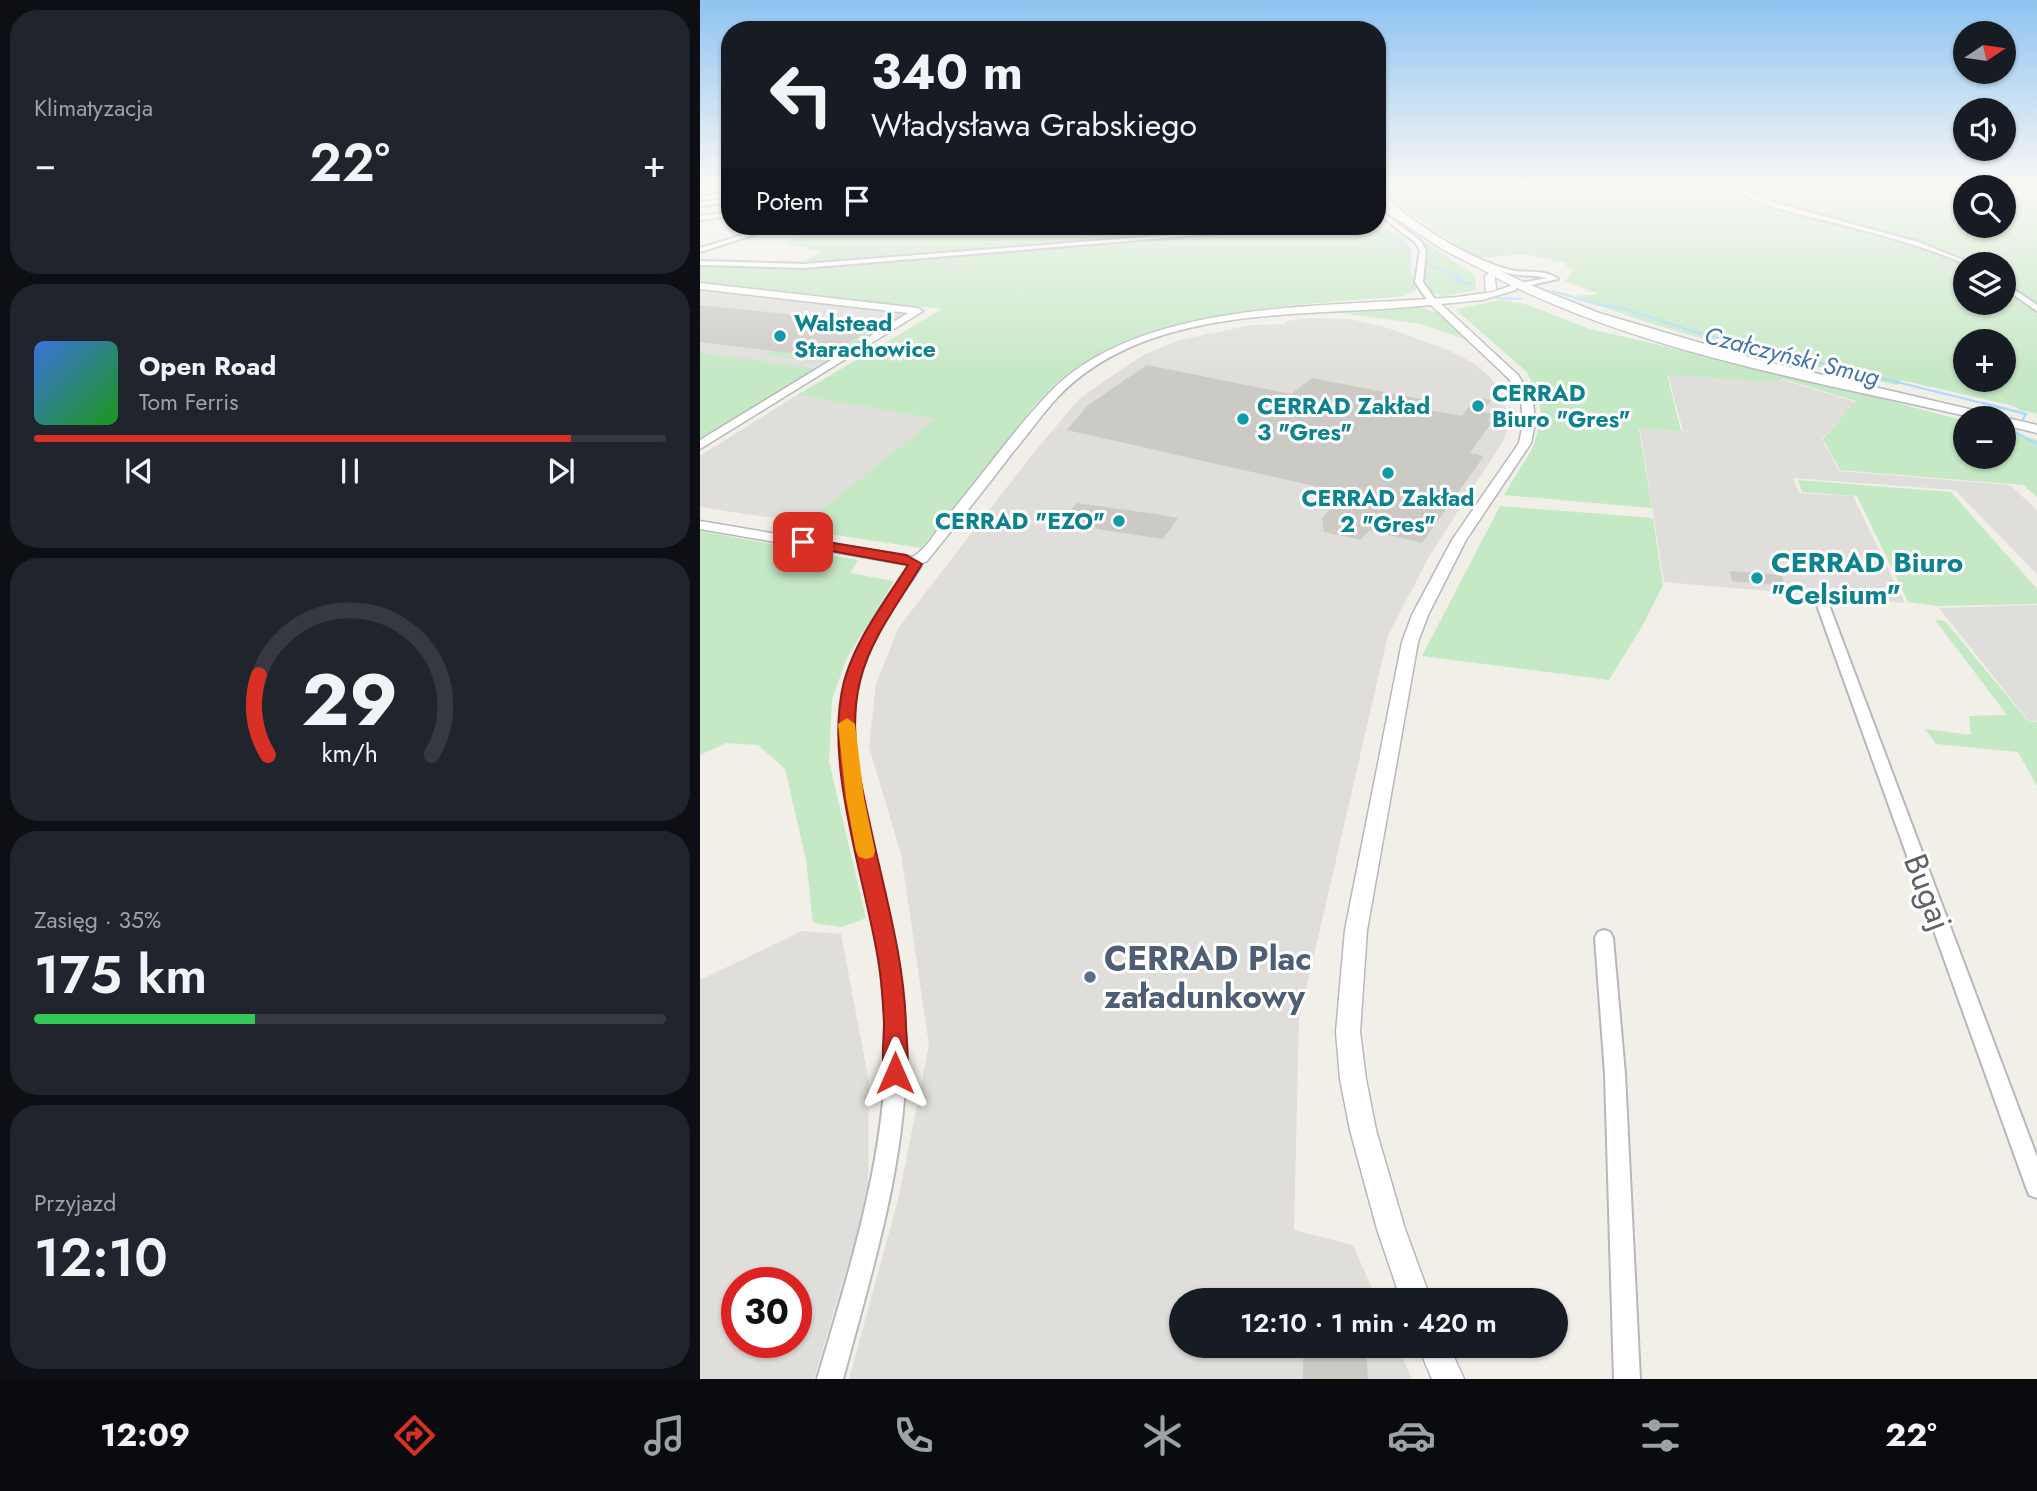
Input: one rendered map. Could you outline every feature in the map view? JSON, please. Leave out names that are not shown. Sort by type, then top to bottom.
[{"type":"main road","points":[[1444,247],[1452,255],[1490,276],[1529,288]]},
{"type":"main road","points":[[1458,247],[1502,275],[1610,327],[1953,409]]},
{"type":"main road","points":[[1502,275],[1529,288]]},
{"type":"main road","points":[[1490,276],[1494,291],[1529,288]]},
{"type":"main road","points":[[2016,424],[2037,429]]},
{"type":"street","points":[[700,263],[804,266],[1036,247]]},
{"type":"street","points":[[1412,1288],[1374,1167],[1353,1079],[1348,1031],[1356,930],[1410,642],[1420,615],[1459,540],[1525,443],[1530,412],[1524,393],[1508,370],[1433,302],[1419,282],[1421,247]]},
{"type":"street","points":[[1456,247],[1499,268],[1518,274],[1548,275],[1554,279],[1529,288]]},
{"type":"street","points":[[1927,247],[1953,257]]},
{"type":"street","points":[[700,286],[918,311],[700,445]]},
{"type":"street","points":[[700,525],[915,562],[922,558],[1053,395],[1071,379],[1103,359],[1160,334],[1209,322],[1300,310],[1433,302],[1494,291]]},
{"type":"street","points":[[2016,294],[2037,309]]},
{"type":"street","points":[[830,1379],[868,1244],[891,1123],[895,1073],[895,1021],[890,966],[855,798],[846,736],[848,701],[852,680],[867,643],[915,562]]},
{"type":"street","name":"Bugaj","points":[[1820,597],[2037,1187]]},
{"type":"street","points":[[1604,938],[1615,1074],[1627,1379]]},
{"type":"street","points":[[1438,1358],[1448,1379]]},
{"type":"shaded area","points":[[700,288],[906,310],[909,314],[818,368],[700,354]]},
{"type":"shaded area","points":[[1308,318],[1349,319],[1385,327],[1448,350],[1473,363],[1490,377],[1502,395],[1509,424],[1503,441],[1430,555],[1388,635],[1299,1020],[1294,1230],[1353,1245],[1372,1288],[1169,1288],[1169,1358],[1402,1358],[1412,1379],[849,1379],[899,1196],[929,1045],[901,854],[869,747],[876,684],[899,627],[1031,456],[1080,398],[1143,355],[1180,340],[1251,325],[1285,324],[1287,321]]},
{"type":"shaded area","points":[[1668,375],[1777,382],[1783,380],[1856,402],[1822,439],[1839,471],[2010,485],[2037,510],[2037,574],[1955,490],[1793,478],[1799,493],[1853,496],[1905,603],[1664,582],[1640,429],[1683,431]]},
{"type":"shaded area","points":[[797,395],[937,419],[806,523],[700,507],[700,456]]},
{"type":"shaded area","points":[[2037,605],[2037,721],[2028,720],[1939,608]]},
{"type":"shaded area","points":[[802,931],[841,934],[869,1082],[868,1195],[814,1379],[700,1379],[700,980]]},
{"type":"green space","points":[[804,247],[1024,247],[799,265],[822,251]]},
{"type":"green space","points":[[1052,247],[1410,247],[1409,265],[1416,290],[1404,296],[1274,307],[1188,322],[1107,351],[1069,373],[1042,397],[921,548],[797,529],[936,419],[797,395],[942,309],[700,283],[700,264],[795,268]]},
{"type":"green space","points":[[1426,247],[1433,247],[1475,275],[1476,290],[1443,296],[1431,292],[1425,279]]},
{"type":"green space","points":[[1462,247],[2037,247],[2037,414],[2020,410],[2016,406],[1953,392],[2016,392],[2016,329],[1953,329],[1953,392],[1901,380],[1897,385],[1694,336],[1614,311],[1575,296],[1599,294],[1565,281],[1573,271],[1562,262],[1525,254],[1478,258]]},
{"type":"green space","points":[[1501,300],[1525,304],[1590,329],[1807,379],[1953,418],[1953,469],[2016,469],[2016,434],[2037,440],[2037,497],[2023,485],[1840,470],[1823,439],[1856,401],[1783,379],[1776,382],[1667,375],[1681,431],[1639,429],[1652,508],[1504,495],[1533,447],[1542,417],[1537,394],[1527,372],[1455,309]]},
{"type":"green space","points":[[1423,308],[1438,313],[1470,341],[1421,324],[1333,312]]},
{"type":"green space","points":[[870,330],[881,331],[827,363],[763,355],[772,351],[824,357]]},
{"type":"green space","points":[[700,353],[823,369],[700,442]]},
{"type":"green space","points":[[1798,480],[1951,492],[2037,589],[2037,604],[1937,606],[1908,602],[1857,496],[1802,492]]},
{"type":"green space","points":[[1500,506],[1653,518],[1663,585],[1643,625],[1609,680],[1422,656]]},
{"type":"green space","points":[[700,531],[858,560],[850,573],[894,581],[847,658],[832,699],[829,762],[866,918],[842,927],[813,923],[806,860],[785,769],[758,745],[726,743],[700,755]]},
{"type":"green space","points":[[1935,620],[1945,621],[2027,720],[2037,722],[2037,786],[2018,752],[1936,744],[1925,729],[1971,735],[1969,716],[2007,715]]},
{"type":"building","name":"Walstead Starachowice","points":[[700,305],[879,325],[824,357],[700,342]]},
{"type":"building","name":"CERRAD Zakład 3 \"Gres\"","points":[[1147,365],[1291,394],[1312,378],[1425,400],[1419,408],[1462,416],[1476,397],[1491,400],[1482,412],[1493,414],[1488,421],[1492,422],[1470,453],[1484,456],[1422,543],[1369,530],[1361,540],[1324,532],[1322,518],[1345,493],[1067,430],[1088,405]]},
{"type":"building","name":"CERRAD \"EZO\"","points":[[1077,503],[1178,518],[1163,539],[1058,523]]},
{"type":"building","name":"CERRAD Biuro \"Celsium\"","points":[[1730,571],[1782,575],[1785,586],[1732,581]]},
{"type":"building","points":[[1303,1358],[1367,1358],[1368,1379],[1303,1379]]},
{"type":"waterway","name":"Czałczyński Smug","points":[[1406,247],[1409,249],[1410,265]]},
{"type":"waterway","name":"Czałczyński Smug","points":[[1432,266],[1461,277],[1455,280],[1472,284]]},
{"type":"waterway","name":"Czałczyński Smug","points":[[1553,291],[1599,305],[1623,308],[1698,333],[1990,405]]},
{"type":"waterway","name":"Czałczyński Smug","points":[[1496,298],[1521,299]]},
{"type":"waterway","name":"Czałczyński Smug","points":[[1983,403],[2026,414],[2023,419]]},
{"type":"waterway","name":"Czałczyński Smug","points":[[2017,433],[2037,444]]},
{"type":"slow traffic","points":[[847,724],[846,736],[855,798],[866,851]]},
{"type":"place","name":"Walstead Starachowice","points":[[780,336]]},
{"type":"place","name":"CERRAD Biuro \"Gres\"","points":[[1478,406]]},
{"type":"place","name":"CERRAD Zakład 3 \"Gres\"","points":[[1243,419]]},
{"type":"place","name":"CERRAD Zakład 2 \"Gres\"","points":[[1388,473]]},
{"type":"place","name":"CERRAD \"EZO\"","points":[[1119,521]]},
{"type":"place","name":"CERRAD Biuro \"Celsium\"","points":[[1757,578]]},
{"type":"place","name":"CERRAD Plac załadunkowy","points":[[1090,977]]},
{"type":"route","points":[[803,542],[915,562],[867,643],[852,680],[847,708],[846,736],[855,798],[890,966],[895,1021],[895,1073]]}]
